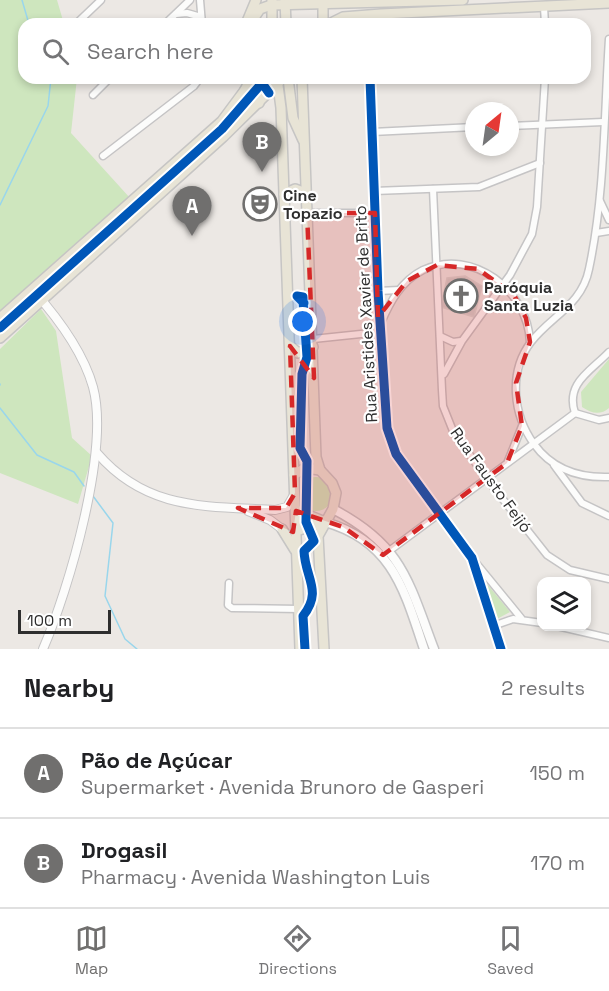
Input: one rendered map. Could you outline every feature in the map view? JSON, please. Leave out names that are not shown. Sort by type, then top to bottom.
[{"type":"main road","points":[[250,18],[256,0]]},
{"type":"main road","points":[[253,18],[260,9],[272,3],[323,6],[346,2],[463,0]]},
{"type":"main road","points":[[285,2],[286,18]]},
{"type":"main road","points":[[381,18],[543,4],[609,3]]},
{"type":"main road","points":[[323,6],[323,18]]},
{"type":"main road","points":[[340,18],[356,18]]},
{"type":"main road","points":[[0,318],[222,121],[248,84]]},
{"type":"main road","points":[[0,338],[260,102],[276,84]]},
{"type":"main road","points":[[279,84],[300,649]]},
{"type":"main road","points":[[289,84],[292,118],[304,142]]},
{"type":"main road","points":[[302,84],[316,457],[320,470],[332,483],[336,493],[333,509],[320,530],[317,547],[324,649]]},
{"type":"main road","points":[[245,90],[255,91],[260,102]]},
{"type":"main road","points":[[260,102],[270,101],[281,108]]},
{"type":"main road","points":[[284,194],[295,189],[306,193]]},
{"type":"main road","points":[[290,346],[298,353],[313,343]]},
{"type":"main road","points":[[294,475],[305,468],[320,470]]},
{"type":"main road","points":[[333,509],[378,537],[401,584],[424,649]]},
{"type":"main road","points":[[296,510],[343,527],[387,553],[405,574],[434,649]]},
{"type":"main road","points":[[296,531],[325,522]]},
{"type":"main road","points":[[282,529],[297,553]]},
{"type":"street","points":[[81,18],[101,0]]},
{"type":"street","points":[[171,18],[190,0]]},
{"type":"street","points":[[200,0],[201,18]]},
{"type":"street","points":[[175,14],[187,13],[196,18]]},
{"type":"street","points":[[609,39],[600,201],[589,272],[580,293],[567,309],[530,342],[518,370],[516,382],[518,413],[522,426],[534,444],[552,463],[582,503],[609,516]]},
{"type":"street","points":[[93,95],[105,84]]},
{"type":"street","points":[[103,156],[196,84]]},
{"type":"street","name":"Rua Aristides Xavier de Brito","points":[[370,84],[380,329],[385,410],[391,443],[472,558],[521,618]]},
{"type":"street","points":[[442,377],[462,341],[504,284],[532,234],[537,207],[545,84]]},
{"type":"street","points":[[519,125],[603,122]]},
{"type":"street","points":[[372,132],[465,127]]},
{"type":"street","points":[[374,191],[478,187],[540,163]]},
{"type":"street","name":"Rua Fausto Feijó","points":[[433,189],[443,406],[447,420],[486,478],[548,555],[570,570],[609,579]]},
{"type":"street","points":[[600,201],[609,220]]},
{"type":"street","points":[[307,213],[375,213]]},
{"type":"street","points":[[596,233],[609,231]]},
{"type":"street","points":[[313,343],[380,329],[399,290],[421,271],[437,265],[468,266],[504,284],[514,295],[526,318],[530,342]]},
{"type":"street","points":[[33,290],[43,300],[75,346],[93,385],[97,414],[97,453],[79,536],[50,633],[43,649]]},
{"type":"street","points":[[378,291],[399,290]]},
{"type":"street","points":[[440,336],[453,342],[462,341]]},
{"type":"street","points":[[575,413],[572,403],[576,384],[609,352]]},
{"type":"street","points":[[387,553],[575,413]]},
{"type":"street","points":[[575,413],[599,420],[609,418]]},
{"type":"street","points":[[507,463],[522,426]]},
{"type":"street","points":[[97,453],[120,475],[150,495],[187,505],[283,509],[291,502],[295,493]]},
{"type":"street","points":[[552,463],[584,476],[609,477]]},
{"type":"street","points":[[238,507],[270,520],[282,529],[296,531]]},
{"type":"street","name":"Rua Aristides Xavier de Brito","points":[[472,558],[501,649]]},
{"type":"street","points":[[229,583],[228,605],[232,608],[299,609]]},
{"type":"street","points":[[493,626],[521,618],[537,622]]},
{"type":"street","points":[[576,631],[609,638]]},
{"type":"street","points":[[49,649],[50,633]]},
{"type":"highlighted area","points":[[307,213],[375,213],[378,317],[407,281],[437,265],[478,269],[514,295],[526,318],[530,342],[516,383],[522,426],[507,463],[383,555],[343,527],[296,511],[293,532],[238,508],[286,508],[295,493],[290,346],[314,378]]},
{"type":"green space","points":[[0,0],[57,0],[62,18],[18,18],[18,84],[76,84],[71,133],[130,198],[0,315]]},
{"type":"green space","points":[[41,309],[56,331],[72,438],[92,456],[78,504],[0,473],[0,349]]},
{"type":"green space","points":[[609,359],[609,408],[599,413],[592,412],[582,407],[581,392]]},
{"type":"green space","points":[[316,477],[328,482],[333,494],[328,506],[316,511],[304,506],[299,494],[304,482]]},
{"type":"green space","points":[[483,579],[510,612],[495,620]]},
{"type":"building","name":"Paróquia Santa Luzia","points":[[465,276],[482,286],[474,317],[441,307],[447,278]]},
{"type":"waterway","points":[[22,0],[27,18]]},
{"type":"waterway","points":[[0,205],[48,106],[50,84]]},
{"type":"waterway","points":[[0,408],[37,455],[74,472],[84,486]]},
{"type":"waterway","points":[[93,496],[113,523],[105,596],[125,639],[137,649]]},
{"type":"cycle path","points":[[0,328],[222,129],[261,84]]},
{"type":"cycle path","points":[[263,84],[269,93]]},
{"type":"cycle path","points":[[370,84],[378,291],[387,428],[396,454],[472,558],[501,649]]},
{"type":"cycle path","points":[[304,303],[297,296],[303,297],[303,300],[307,357],[302,374],[300,448],[307,461],[306,522],[314,541],[304,551],[312,592],[312,599],[303,616],[305,649]]},
{"type":"place","name":"Drogasil","points":[[262,172]]},
{"type":"place","name":"Cine Topazio","points":[[260,204]]},
{"type":"place","name":"Pão de Açúcar","points":[[192,236]]},
{"type":"place","name":"Paróquia Santa Luzia","points":[[461,296]]}]
